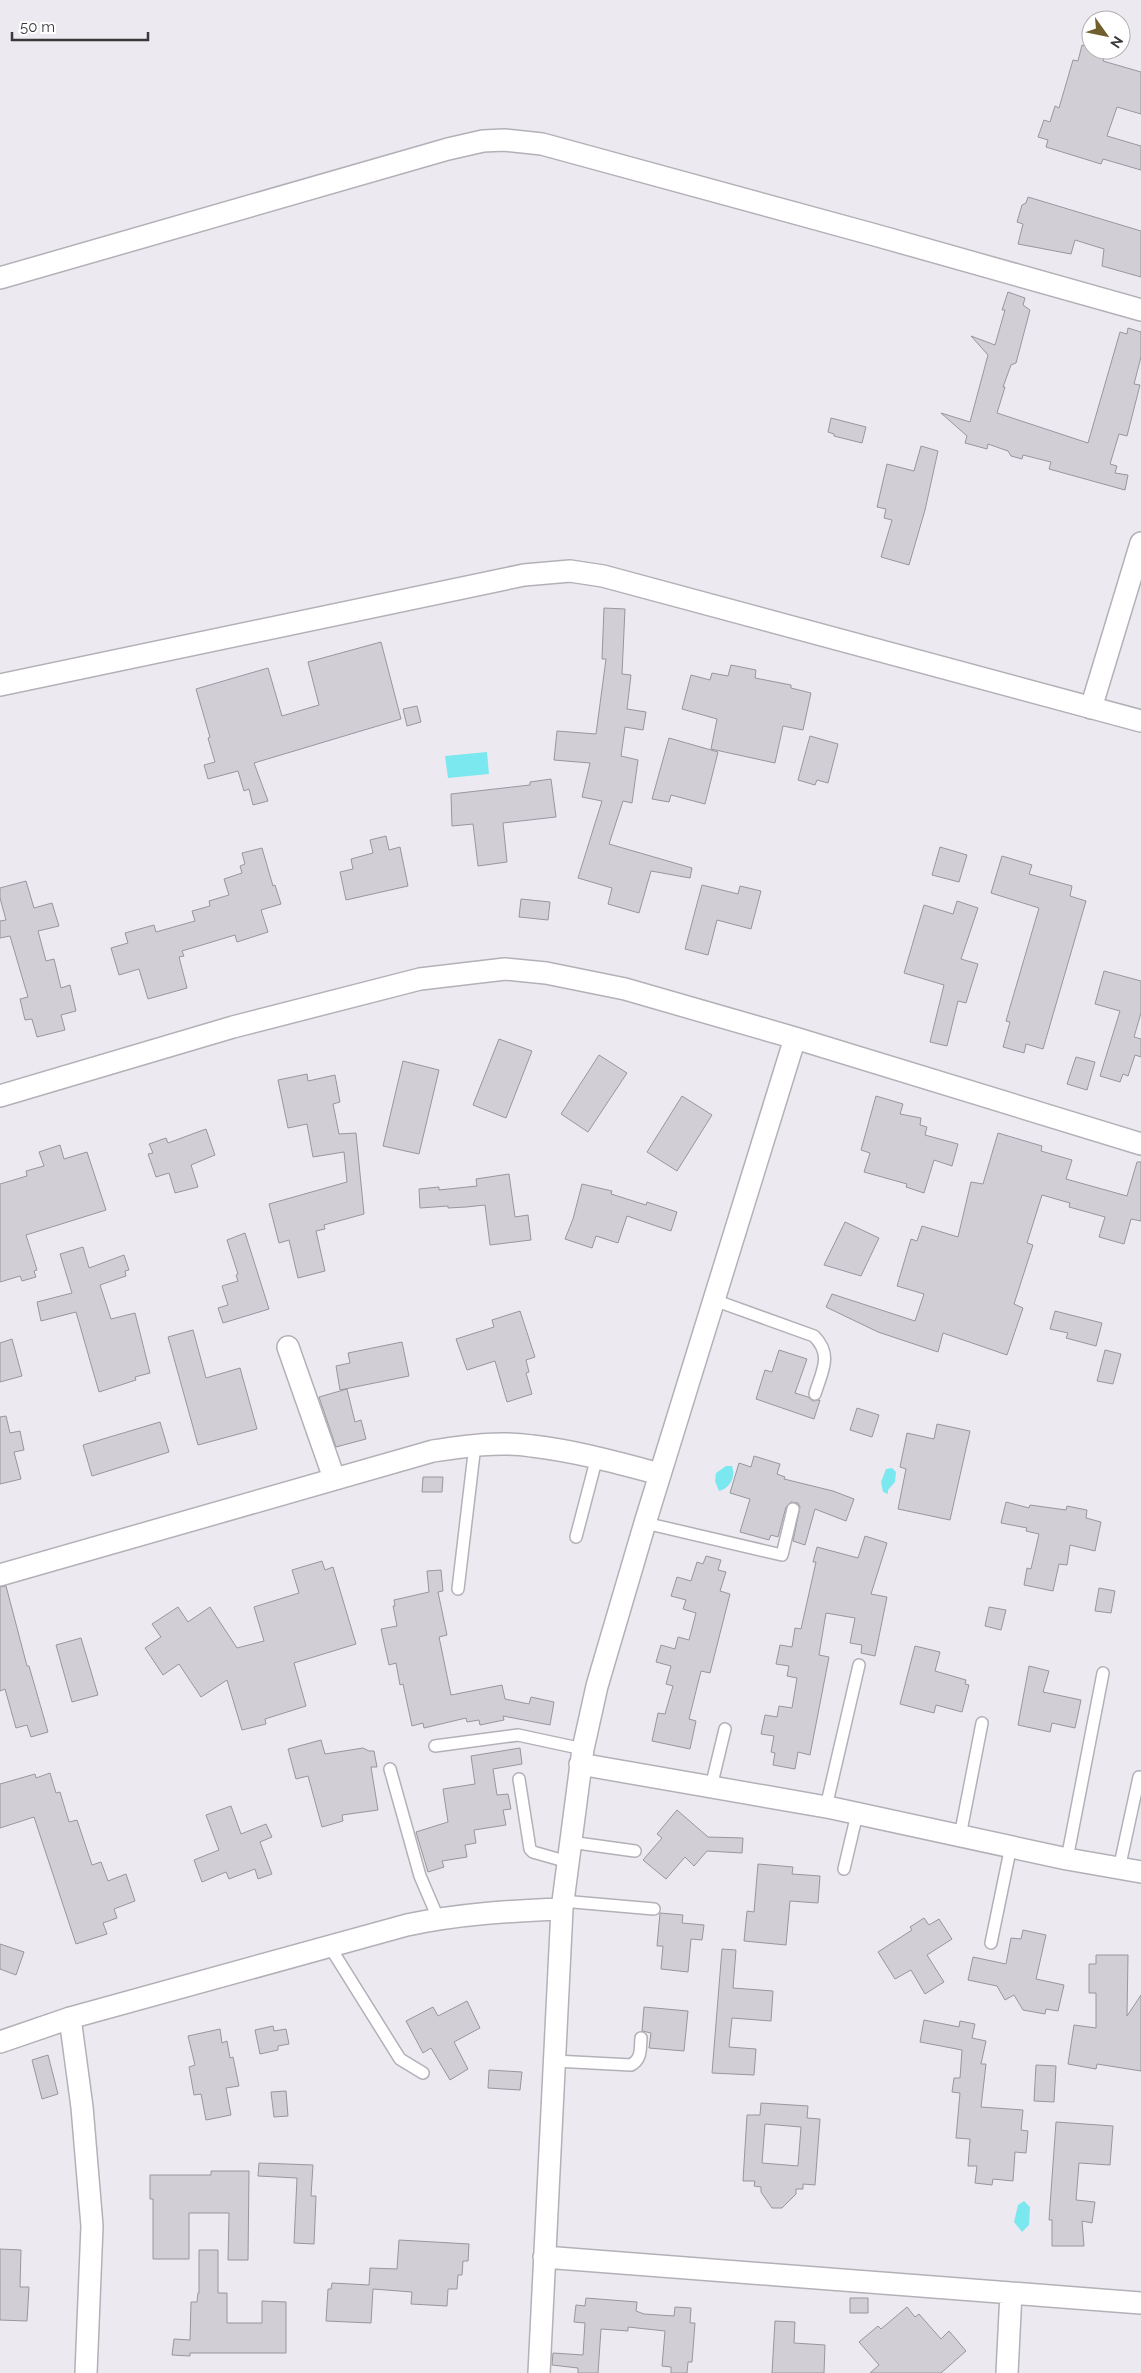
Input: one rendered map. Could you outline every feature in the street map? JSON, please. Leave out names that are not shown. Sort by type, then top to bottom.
[{"type":"street","points":[[0,278],[448,149],[483,141],[504,140],[542,144],[1141,310]]},
{"type":"street","points":[[1092,708],[1141,543]]},
{"type":"street","points":[[0,684],[524,575],[570,571],[603,576],[1141,722]]},
{"type":"street","points":[[0,1096],[233,1027],[392,986],[420,979],[505,969],[546,973],[625,989],[795,1038],[1141,1144]]},
{"type":"street","points":[[539,2373],[562,1905],[582,1756],[595,1694],[660,1474],[795,1038]]},
{"type":"street","points":[[288,1347],[334,1478]]},
{"type":"street","points":[[0,1575],[334,1478],[432,1451],[475,1444],[532,1446],[597,1457],[660,1474]]},
{"type":"street","points":[[582,1756],[711,1787],[826,1807],[1067,1859],[1141,1872]]},
{"type":"street","points":[[0,2042],[70,2018],[407,1925],[438,1918],[562,1905]]},
{"type":"street","points":[[70,2018],[82,2107],[92,2226],[86,2373]]},
{"type":"street","points":[[544,2257],[1141,2303]]},
{"type":"street","points":[[1007,2373],[1011,2293]]},
{"type":"lane","points":[[714,1300],[814,1336],[823,1345],[826,1358],[815,1394]]},
{"type":"lane","points":[[458,1589],[475,1444]]},
{"type":"lane","points":[[576,1536],[597,1457]]},
{"type":"lane","points":[[646,1523],[782,1555],[794,1509]]},
{"type":"lane","points":[[826,1807],[859,1665]]},
{"type":"lane","points":[[1067,1859],[1103,1673]]},
{"type":"lane","points":[[960,1836],[982,1723]]},
{"type":"lane","points":[[711,1787],[725,1728]]},
{"type":"lane","points":[[435,1746],[518,1734],[582,1756]]},
{"type":"lane","points":[[390,1769],[420,1876],[438,1918]]},
{"type":"lane","points":[[1119,1869],[1140,1777]]},
{"type":"lane","points":[[519,1780],[530,1849],[533,1852],[635,1851]]},
{"type":"lane","points":[[844,1869],[857,1814]]},
{"type":"lane","points":[[991,1943],[1011,1846]]},
{"type":"lane","points":[[562,1905],[654,1909]]},
{"type":"lane","points":[[330,1947],[400,2059],[423,2073]]},
{"type":"lane","points":[[555,2061],[631,2065],[640,2057],[641,2038]]},
{"type":"water","points":[[487,752],[489,774],[448,778],[445,756]]},
{"type":"water","points":[[726,1466],[732,1466],[733,1478],[729,1485],[719,1491],[715,1481],[716,1473]]},
{"type":"water","points":[[892,1468],[896,1472],[895,1482],[888,1490],[888,1494],[883,1492],[881,1482],[886,1469]]},
{"type":"water","points":[[1024,2201],[1030,2207],[1029,2225],[1022,2232],[1014,2222],[1018,2205]]},
{"type":"building","points":[[1081,49],[1081,60],[1103,60],[1141,72],[1141,114],[1117,107],[1107,136],[1141,146],[1141,170],[1103,159],[1101,164],[1046,147],[1048,140],[1038,137],[1044,120],[1050,122],[1055,106],[1059,108],[1073,60],[1078,61]]},
{"type":"building","points":[[1028,197],[1141,231],[1141,277],[1102,266],[1104,249],[1075,240],[1071,254],[1018,244],[1023,224],[1017,222],[1022,205],[1026,203]]},
{"type":"building","points":[[1008,292],[1025,298],[1023,305],[1030,310],[1016,363],[1011,365],[1003,387],[1005,387],[997,413],[1088,443],[1120,332],[1127,334],[1128,328],[1141,332],[1141,357],[1134,384],[1140,385],[1127,436],[1119,434],[1110,464],[1117,466],[1115,473],[1128,475],[1125,490],[1049,469],[1051,462],[1023,455],[1022,459],[1011,456],[1008,451],[988,444],[987,449],[965,443],[967,436],[941,413],[970,422],[988,355],[971,336],[995,345],[1005,310],[1002,310]]},
{"type":"building","points":[[831,418],[866,427],[862,443],[834,436],[834,434],[828,432]]},
{"type":"building","points":[[921,446],[938,451],[925,510],[909,565],[881,557],[892,520],[884,518],[886,509],[877,507],[887,464],[914,471]]},
{"type":"building","points":[[604,608],[625,609],[622,674],[631,675],[627,709],[646,712],[643,730],[625,727],[621,756],[638,760],[632,803],[623,801],[609,844],[692,868],[690,878],[651,871],[639,913],[608,904],[612,888],[578,878],[602,801],[582,797],[590,763],[554,760],[557,731],[596,734],[606,659],[602,659]]},
{"type":"building","points":[[381,642],[401,719],[254,763],[268,801],[253,805],[249,789],[244,791],[238,771],[208,779],[204,765],[215,762],[196,689],[268,668],[282,716],[319,705],[308,662]]},
{"type":"building","points":[[731,665],[756,670],[755,678],[791,685],[791,688],[811,693],[803,730],[783,726],[775,763],[711,749],[717,719],[682,709],[691,675],[710,680],[712,673],[728,676]]},
{"type":"building","points":[[417,706],[421,722],[407,726],[403,709]]},
{"type":"building","points":[[810,736],[838,744],[828,783],[817,780],[815,785],[798,780]]},
{"type":"building","points":[[669,738],[718,752],[705,804],[671,795],[669,802],[652,799]]},
{"type":"building","points":[[551,779],[556,817],[503,823],[507,862],[478,866],[473,824],[452,826],[451,794],[530,785],[530,782]]},
{"type":"building","points":[[386,836],[389,850],[400,847],[408,886],[346,900],[340,872],[353,869],[351,859],[373,853],[370,840]]},
{"type":"building","points":[[940,847],[967,855],[959,882],[932,875]]},
{"type":"building","points":[[262,848],[273,886],[275,885],[281,904],[261,910],[268,932],[237,942],[235,935],[182,951],[184,956],[179,957],[187,988],[148,999],[139,969],[119,975],[111,948],[128,943],[125,933],[154,925],[156,932],[195,921],[192,911],[210,906],[209,901],[229,895],[224,879],[242,873],[240,866],[245,864],[242,853]]},
{"type":"building","points":[[1002,856],[1032,865],[1029,874],[1072,886],[1070,896],[1086,901],[1043,1049],[1026,1044],[1024,1053],[1003,1047],[1010,1022],[1006,1021],[1039,908],[991,893]]},
{"type":"building","points":[[26,881],[34,908],[52,903],[59,926],[38,931],[46,961],[54,959],[61,988],[70,985],[76,1011],[61,1015],[65,1030],[37,1037],[32,1019],[25,1020],[20,999],[28,997],[10,936],[0,938],[0,921],[6,920],[0,898],[0,888]]},
{"type":"building","points":[[702,885],[738,894],[740,886],[761,891],[751,929],[717,920],[708,955],[685,949]]},
{"type":"building","points":[[521,899],[550,902],[548,920],[519,917]]},
{"type":"building","points":[[957,901],[978,908],[961,959],[978,964],[966,1003],[958,1001],[947,1046],[930,1042],[944,985],[904,973],[924,905],[953,914]]},
{"type":"building","points":[[1104,971],[1141,981],[1141,1013],[1134,1037],[1141,1039],[1141,1057],[1135,1055],[1128,1076],[1123,1074],[1120,1082],[1100,1076],[1120,1011],[1095,1004]]},
{"type":"building","points":[[499,1039],[532,1051],[506,1118],[473,1105]]},
{"type":"building","points":[[599,1055],[627,1073],[588,1132],[561,1114]]},
{"type":"building","points":[[1076,1057],[1095,1062],[1087,1090],[1067,1084]]},
{"type":"building","points":[[403,1061],[439,1070],[419,1154],[383,1146]]},
{"type":"building","points":[[307,1074],[308,1081],[335,1075],[340,1102],[333,1104],[339,1134],[356,1133],[364,1214],[324,1225],[325,1229],[316,1231],[325,1271],[298,1278],[289,1240],[279,1243],[269,1204],[347,1182],[344,1152],[313,1157],[307,1124],[288,1128],[278,1080]]},
{"type":"building","points":[[682,1096],[712,1115],[677,1171],[647,1152]]},
{"type":"building","points":[[876,1096],[903,1104],[900,1114],[921,1118],[920,1125],[927,1127],[925,1135],[958,1144],[952,1166],[934,1160],[924,1193],[906,1187],[907,1184],[864,1172],[870,1153],[861,1150]]},
{"type":"building","points":[[206,1129],[215,1155],[191,1165],[198,1187],[175,1193],[169,1173],[156,1177],[148,1154],[153,1153],[149,1144],[166,1138],[168,1143]]},
{"type":"building","points":[[998,1133],[1042,1146],[1041,1151],[1072,1160],[1066,1179],[1127,1196],[1137,1162],[1141,1162],[1141,1221],[1131,1219],[1124,1244],[1099,1237],[1105,1217],[1069,1207],[1070,1203],[1042,1195],[1027,1243],[1033,1245],[1014,1304],[1023,1308],[1007,1355],[943,1333],[938,1352],[878,1332],[826,1307],[832,1294],[915,1321],[924,1294],[897,1286],[911,1239],[917,1241],[922,1226],[958,1237],[971,1182],[983,1184]]},
{"type":"building","points":[[60,1145],[64,1159],[87,1152],[106,1210],[26,1235],[37,1270],[34,1271],[36,1277],[22,1281],[20,1276],[0,1282],[0,1184],[27,1176],[26,1171],[44,1166],[39,1152]]},
{"type":"building","points":[[509,1174],[515,1217],[528,1215],[531,1240],[490,1245],[485,1205],[420,1208],[419,1189],[439,1187],[439,1190],[477,1186],[476,1179]]},
{"type":"building","points":[[582,1184],[612,1191],[611,1194],[646,1205],[647,1202],[677,1212],[671,1231],[627,1216],[618,1243],[596,1236],[592,1248],[565,1239],[573,1219]]},
{"type":"building","points":[[845,1222],[879,1238],[861,1276],[824,1265]]},
{"type":"building","points":[[245,1233],[269,1309],[223,1323],[218,1308],[228,1305],[222,1286],[238,1281],[236,1275],[238,1274],[227,1240]]},
{"type":"building","points":[[83,1247],[89,1268],[124,1255],[129,1270],[125,1271],[126,1276],[100,1285],[111,1319],[135,1313],[150,1373],[135,1377],[136,1380],[99,1392],[76,1312],[41,1321],[37,1302],[72,1293],[60,1254]]},
{"type":"building","points":[[520,1311],[535,1357],[526,1360],[529,1372],[526,1373],[532,1394],[507,1402],[495,1361],[467,1370],[456,1339],[494,1327],[492,1320]]},
{"type":"building","points":[[1055,1311],[1102,1323],[1096,1346],[1066,1338],[1068,1333],[1050,1329]]},
{"type":"building","points":[[193,1330],[206,1378],[240,1368],[257,1429],[198,1445],[168,1337]]},
{"type":"building","points":[[12,1339],[22,1376],[0,1382],[0,1343]]},
{"type":"building","points":[[402,1342],[409,1376],[340,1390],[336,1366],[350,1363],[348,1353]]},
{"type":"building","points":[[779,1350],[807,1359],[795,1393],[808,1397],[813,1401],[820,1400],[814,1419],[756,1399],[765,1370],[772,1372]]},
{"type":"building","points":[[1105,1350],[1121,1354],[1113,1384],[1097,1381]]},
{"type":"building","points":[[347,1389],[355,1422],[361,1420],[366,1439],[336,1447],[319,1397]]},
{"type":"building","points":[[857,1408],[879,1415],[872,1437],[850,1430]]},
{"type":"building","points":[[6,1416],[10,1433],[20,1431],[24,1450],[14,1452],[21,1479],[0,1484],[0,1417]]},
{"type":"building","points":[[160,1422],[169,1452],[92,1476],[83,1445]]},
{"type":"building","points":[[937,1424],[970,1431],[950,1520],[898,1509],[906,1469],[900,1467],[907,1433],[934,1439]]},
{"type":"building","points":[[754,1456],[780,1464],[777,1474],[785,1477],[784,1479],[833,1491],[854,1499],[846,1521],[815,1509],[805,1545],[793,1541],[800,1507],[798,1503],[791,1502],[786,1507],[778,1537],[771,1535],[769,1540],[740,1532],[750,1499],[730,1493],[739,1463],[751,1467]]},
{"type":"building","points":[[423,1477],[443,1477],[442,1492],[422,1492]]},
{"type":"building","points":[[1006,1502],[1029,1508],[1030,1505],[1066,1510],[1067,1506],[1087,1510],[1086,1518],[1101,1522],[1095,1551],[1070,1545],[1067,1565],[1059,1564],[1053,1591],[1024,1585],[1027,1568],[1031,1569],[1039,1534],[1026,1531],[1027,1528],[1001,1523]]},
{"type":"building","points":[[865,1536],[887,1543],[871,1594],[887,1597],[875,1656],[861,1653],[862,1645],[850,1643],[855,1618],[826,1613],[819,1655],[829,1657],[810,1755],[798,1752],[795,1769],[773,1765],[775,1753],[771,1752],[774,1736],[761,1734],[765,1715],[777,1717],[779,1706],[792,1708],[797,1678],[787,1676],[789,1666],[776,1664],[780,1645],[792,1647],[795,1628],[801,1629],[816,1562],[813,1562],[817,1547],[858,1558]]},
{"type":"building","points":[[706,1556],[721,1560],[718,1570],[726,1572],[720,1591],[730,1594],[710,1673],[701,1671],[689,1719],[696,1721],[690,1749],[652,1741],[658,1713],[665,1714],[673,1686],[666,1684],[671,1666],[656,1662],[661,1645],[675,1649],[678,1637],[689,1640],[696,1613],[683,1609],[686,1600],[671,1596],[677,1577],[691,1581],[697,1562],[703,1564]]},
{"type":"building","points":[[322,1561],[325,1570],[333,1567],[356,1644],[294,1663],[306,1706],[265,1719],[266,1724],[242,1730],[227,1680],[201,1697],[179,1664],[163,1675],[145,1648],[161,1637],[152,1624],[178,1607],[188,1622],[210,1607],[237,1648],[264,1641],[254,1607],[299,1593],[292,1570]]},
{"type":"building","points":[[441,1570],[443,1591],[438,1592],[447,1635],[439,1637],[451,1695],[502,1685],[505,1699],[529,1704],[531,1697],[554,1702],[550,1725],[503,1716],[504,1720],[480,1725],[479,1720],[467,1722],[466,1718],[424,1728],[423,1723],[412,1726],[403,1684],[400,1685],[396,1663],[389,1665],[381,1629],[397,1626],[393,1606],[395,1606],[394,1600],[429,1592],[427,1571]]},
{"type":"building","points":[[6,1586],[27,1666],[29,1666],[48,1732],[31,1737],[27,1725],[16,1728],[5,1689],[0,1691],[0,1587]]},
{"type":"building","points":[[1099,1588],[1115,1591],[1111,1613],[1095,1611]]},
{"type":"building","points":[[989,1607],[1006,1610],[1001,1630],[985,1626]]},
{"type":"building","points":[[81,1638],[98,1695],[72,1702],[56,1645]]},
{"type":"building","points":[[915,1646],[940,1652],[935,1671],[966,1680],[965,1684],[969,1685],[962,1712],[936,1705],[934,1713],[900,1704]]},
{"type":"building","points":[[1029,1666],[1049,1671],[1043,1692],[1081,1700],[1075,1728],[1052,1723],[1050,1732],[1018,1725]]},
{"type":"building","points":[[321,1740],[325,1754],[363,1748],[374,1751],[377,1767],[371,1767],[378,1810],[342,1815],[343,1821],[322,1827],[308,1776],[296,1779],[288,1749]]},
{"type":"building","points":[[520,1748],[522,1764],[493,1769],[497,1795],[508,1794],[511,1809],[503,1810],[506,1825],[474,1830],[476,1843],[465,1845],[467,1857],[442,1861],[444,1867],[428,1872],[416,1832],[448,1822],[443,1789],[475,1784],[471,1756]]},
{"type":"building","points":[[50,1773],[56,1793],[60,1792],[69,1822],[77,1820],[92,1865],[101,1862],[108,1881],[126,1874],[135,1901],[114,1909],[117,1918],[103,1923],[107,1934],[76,1944],[34,1817],[0,1828],[0,1784],[35,1774],[36,1778]]},
{"type":"building","points":[[231,1806],[241,1834],[266,1824],[272,1837],[260,1842],[272,1874],[258,1879],[255,1869],[229,1879],[226,1872],[202,1882],[194,1860],[219,1850],[206,1815]]},
{"type":"building","points":[[677,1810],[708,1837],[743,1838],[742,1853],[707,1851],[694,1866],[685,1857],[666,1879],[643,1860],[662,1838],[657,1834]]},
{"type":"building","points":[[758,1864],[793,1867],[792,1874],[820,1876],[818,1903],[790,1901],[786,1945],[744,1941],[747,1911],[754,1912]]},
{"type":"building","points":[[660,1913],[683,1915],[682,1923],[704,1925],[702,1940],[691,1939],[688,1972],[661,1969],[663,1946],[657,1946]]},
{"type":"building","points":[[924,1918],[929,1925],[939,1919],[952,1939],[927,1955],[944,1982],[925,1994],[911,1970],[895,1979],[878,1952],[912,1930],[910,1927]]},
{"type":"building","points":[[1023,1930],[1046,1935],[1036,1979],[1064,1985],[1058,2011],[1046,2009],[1045,2014],[1023,2010],[1014,1995],[1005,2000],[997,1986],[968,1980],[973,1957],[1006,1964],[1011,1938],[1021,1939]]},
{"type":"building","points":[[0,1944],[24,1952],[16,1975],[0,1969]]},
{"type":"building","points":[[722,1949],[736,1950],[733,1988],[773,1991],[771,2021],[732,2018],[729,2047],[756,2049],[754,2075],[712,2073]]},
{"type":"building","points":[[1096,1955],[1128,1955],[1127,2016],[1141,1995],[1141,2071],[1097,2064],[1096,2069],[1068,2064],[1074,2025],[1096,2028],[1096,1993],[1089,1993],[1089,1964],[1096,1964]]},
{"type":"building","points":[[467,2001],[480,2028],[454,2042],[468,2069],[450,2080],[431,2048],[423,2053],[406,2021],[433,2007],[438,2016]]},
{"type":"building","points":[[644,2007],[688,2011],[684,2051],[649,2048],[651,2033],[642,2031]]},
{"type":"building","points":[[924,2020],[959,2027],[960,2021],[975,2024],[972,2038],[986,2041],[981,2064],[986,2064],[981,2107],[1023,2110],[1021,2130],[1028,2131],[1026,2153],[1015,2152],[1013,2181],[993,2179],[992,2185],[975,2183],[977,2166],[968,2166],[970,2139],[956,2138],[960,2093],[952,2092],[954,2078],[960,2078],[962,2050],[920,2042]]},
{"type":"building","points":[[273,2026],[274,2031],[286,2029],[289,2044],[278,2046],[278,2050],[260,2054],[255,2030]]},
{"type":"building","points":[[220,2029],[222,2043],[227,2041],[230,2058],[233,2057],[239,2086],[226,2088],[231,2115],[206,2120],[201,2094],[194,2095],[189,2067],[195,2065],[188,2036]]},
{"type":"building","points":[[48,2055],[58,2094],[42,2099],[32,2060]]},
{"type":"building","points":[[1036,2065],[1056,2066],[1054,2102],[1034,2101]]},
{"type":"building","points":[[489,2070],[522,2072],[520,2090],[488,2088]]},
{"type":"building","points":[[286,2091],[288,2116],[274,2117],[271,2092]]},
{"type":"building","points":[[761,2103],[808,2106],[807,2118],[820,2119],[815,2185],[803,2184],[803,2189],[796,2189],[796,2194],[782,2208],[772,2208],[761,2192],[761,2187],[754,2186],[755,2181],[743,2181],[747,2115],[760,2115]],"holes":[[[765,2124],[801,2127],[798,2166],[762,2163]]]},
{"type":"building","points":[[1056,2122],[1113,2126],[1110,2165],[1079,2163],[1076,2200],[1095,2202],[1092,2223],[1082,2221],[1084,2246],[1052,2246],[1052,2220],[1049,2220]]},
{"type":"building","points":[[259,2163],[313,2165],[311,2196],[316,2196],[314,2244],[294,2243],[297,2178],[258,2176]]},
{"type":"building","points":[[211,2171],[249,2171],[248,2260],[228,2260],[229,2213],[189,2213],[189,2259],[153,2259],[153,2199],[150,2199],[150,2175],[211,2175]]},
{"type":"building","points":[[399,2240],[469,2244],[468,2261],[463,2261],[462,2275],[458,2275],[457,2289],[448,2289],[447,2306],[411,2304],[412,2292],[373,2289],[371,2323],[326,2321],[328,2289],[331,2289],[332,2283],[369,2285],[370,2268],[397,2269]]},
{"type":"building","points":[[0,2249],[21,2250],[20,2287],[29,2287],[27,2321],[0,2320]]},
{"type":"building","points":[[199,2250],[218,2250],[218,2293],[227,2293],[227,2323],[262,2323],[262,2301],[286,2302],[286,2353],[190,2353],[190,2356],[172,2355],[174,2339],[190,2340],[191,2302],[197,2302],[199,2293]]},
{"type":"building","points":[[586,2298],[637,2302],[636,2311],[644,2314],[674,2316],[675,2307],[691,2308],[690,2323],[695,2323],[692,2362],[688,2362],[687,2373],[671,2373],[671,2367],[662,2366],[665,2331],[628,2327],[628,2331],[601,2329],[598,2373],[578,2373],[578,2368],[552,2365],[553,2353],[583,2355],[585,2323],[574,2322],[576,2305],[585,2306]]},
{"type":"building","points":[[850,2298],[868,2298],[868,2313],[850,2313]]},
{"type":"building","points":[[907,2307],[915,2317],[919,2314],[941,2339],[949,2331],[966,2351],[941,2373],[870,2373],[879,2365],[859,2342],[878,2326],[881,2329]]},
{"type":"building","points":[[775,2321],[795,2322],[794,2343],[825,2345],[824,2373],[772,2373]]}]
